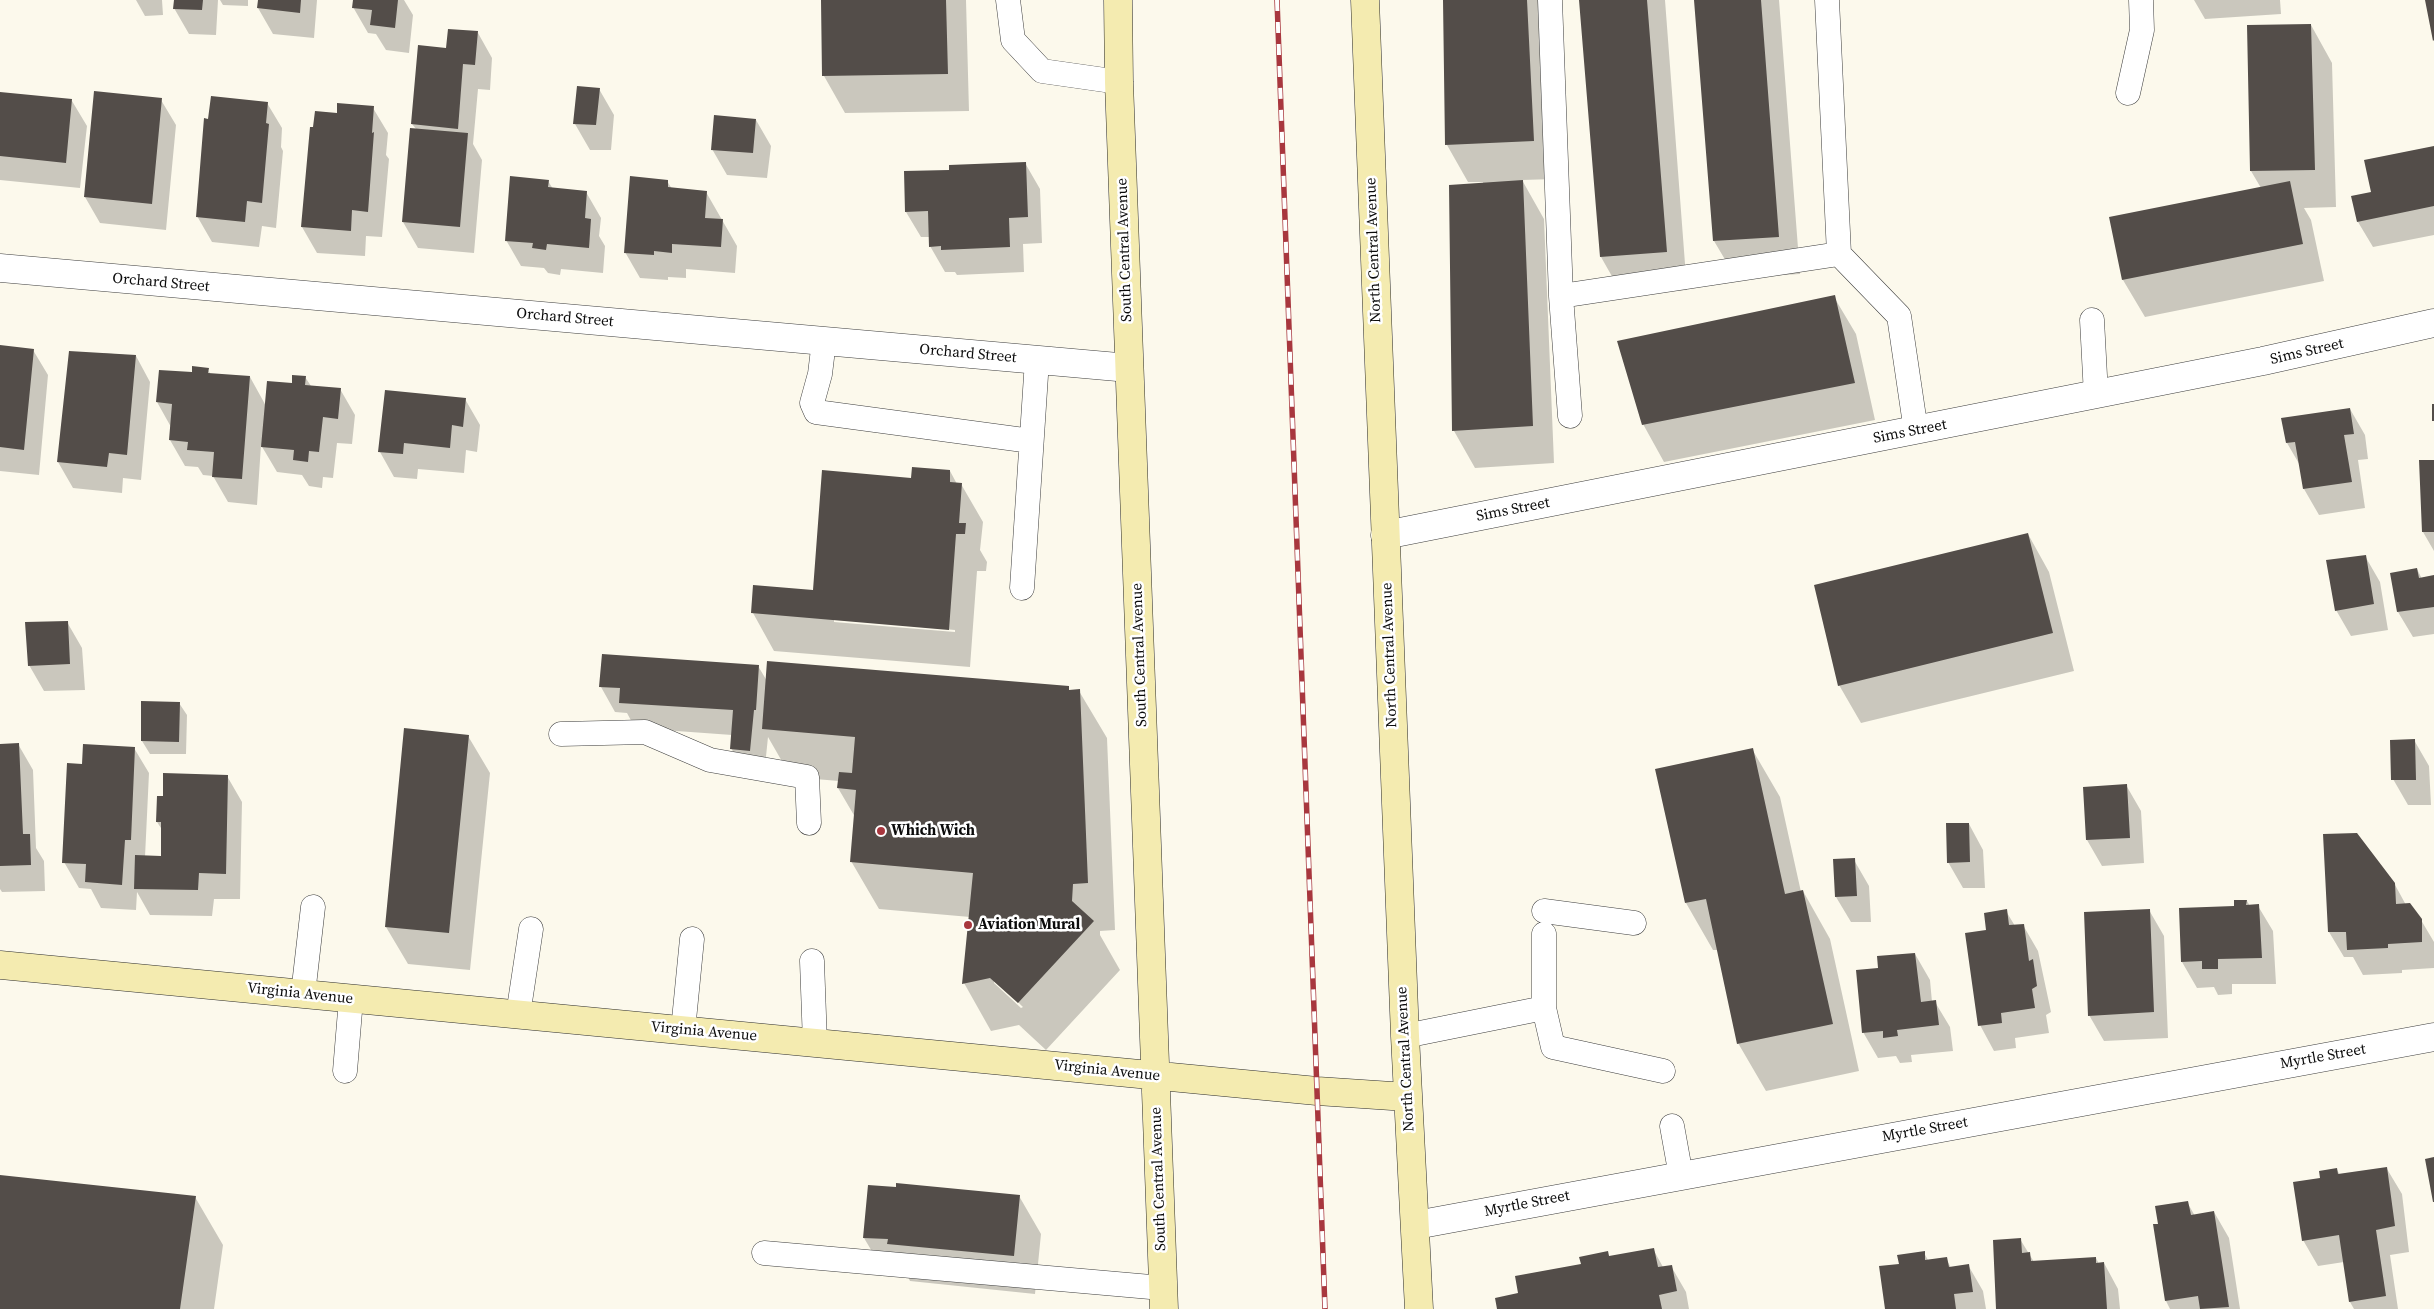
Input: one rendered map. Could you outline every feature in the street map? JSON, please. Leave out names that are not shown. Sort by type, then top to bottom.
[{"type":"main road","name":"South Central Avenue","points":[[1118,0],[1119,82],[1163,1299]]},
{"type":"main road","name":"North Central Avenue","points":[[1365,0],[1405,1036],[1419,1309]]},
{"type":"main road","name":"Virginia Avenue","points":[[0,965],[1318,1092],[1408,1097]]},
{"type":"street","name":"Orchard Street","points":[[0,268],[1130,368]]},
{"type":"street","name":"Sims Street","points":[[1385,535],[2263,362],[2434,323]]},
{"type":"street","name":"Myrtle Street","points":[[1416,1224],[2434,1037]]},
{"type":"lane","points":[[1008,0],[1012,40],[1042,70],[1119,82]]},
{"type":"lane","points":[[1550,0],[1561,296],[1570,416]]},
{"type":"lane","points":[[1827,0],[1840,254],[1899,316],[1916,431]]},
{"type":"lane","points":[[2128,94],[2142,30],[2141,0]]},
{"type":"lane","points":[[1561,296],[1840,254]]},
{"type":"lane","points":[[2092,320],[2096,395]]},
{"type":"lane","points":[[824,341],[820,374],[812,403],[816,412],[1031,441]]},
{"type":"lane","points":[[1022,588],[1037,360]]},
{"type":"lane","points":[[561,734],[645,732],[710,760],[807,777],[808,823]]},
{"type":"lane","points":[[303,994],[313,907]]},
{"type":"lane","points":[[1544,911],[1634,922]]},
{"type":"lane","points":[[518,1015],[531,929]]},
{"type":"lane","points":[[1544,934],[1544,1008],[1553,1047],[1662,1071]]},
{"type":"lane","points":[[683,1030],[692,939]]},
{"type":"lane","points":[[812,961],[815,1043]]},
{"type":"lane","points":[[345,1071],[351,999]]},
{"type":"lane","points":[[1405,1036],[1544,1008]]},
{"type":"lane","points":[[1672,1126],[1680,1176]]},
{"type":"lane","points":[[764,1252],[1163,1299]]},
{"type":"building","points":[[174,0],[203,0],[202,10],[173,9]]},
{"type":"building","points":[[258,0],[301,0],[300,13],[257,8]]},
{"type":"building","points":[[353,0],[398,0],[395,28],[370,25],[372,10],[352,8]]},
{"type":"building","points":[[821,0],[946,0],[948,74],[822,76]]},
{"type":"building","points":[[1443,0],[1527,0],[1534,141],[1445,145]]},
{"type":"building","points":[[1579,0],[1647,0],[1667,252],[1600,257]]},
{"type":"building","points":[[1694,0],[1761,0],[1779,237],[1713,241]]},
{"type":"building","points":[[2425,0],[2434,0],[2433,41]]},
{"type":"building","points":[[2311,24],[2315,170],[2250,171],[2247,25]]},
{"type":"building","points":[[448,29],[478,31],[475,65],[463,64],[458,129],[411,124],[418,45],[446,48]]},
{"type":"building","points":[[577,86],[600,88],[596,125],[573,124]]},
{"type":"building","points":[[94,91],[162,98],[152,204],[84,197]]},
{"type":"building","points":[[0,92],[72,99],[66,163],[0,156]]},
{"type":"building","points":[[211,96],[268,102],[266,123],[269,124],[262,203],[247,201],[245,222],[196,217],[204,118],[208,119]]},
{"type":"building","points":[[337,103],[374,106],[368,212],[352,210],[351,231],[301,227],[310,127],[313,127],[315,111],[337,113]]},
{"type":"building","points":[[714,115],[756,119],[753,153],[711,150]]},
{"type":"building","points":[[410,128],[468,133],[460,227],[402,222]]},
{"type":"building","points":[[2434,146],[2434,206],[2357,222],[2351,196],[2371,192],[2364,160]]},
{"type":"building","points":[[1026,162],[1028,217],[1009,218],[1010,247],[941,250],[941,246],[929,247],[928,211],[905,212],[904,171],[949,170],[949,165]]},
{"type":"building","points":[[510,176],[549,180],[548,187],[587,191],[585,218],[591,219],[589,248],[547,244],[546,250],[532,248],[533,243],[505,241]]},
{"type":"building","points":[[630,176],[668,180],[668,187],[707,191],[705,218],[723,219],[721,247],[672,244],[672,253],[654,251],[654,255],[624,253]]},
{"type":"building","points":[[1523,180],[1533,426],[1452,431],[1449,185]]},
{"type":"building","points":[[2290,181],[2303,244],[2122,280],[2109,217]]},
{"type":"building","points":[[1835,295],[1855,383],[1642,425],[1617,341]]},
{"type":"building","points":[[0,345],[34,349],[24,450],[0,447]]},
{"type":"building","points":[[69,351],[136,355],[127,455],[109,453],[107,467],[57,462]]},
{"type":"building","points":[[192,366],[209,368],[208,373],[250,376],[242,479],[212,477],[214,452],[187,450],[188,442],[169,440],[172,404],[156,402],[159,370],[192,372]]},
{"type":"building","points":[[292,375],[306,376],[305,385],[341,388],[338,419],[323,417],[319,452],[309,451],[308,462],[293,460],[294,450],[261,447],[267,381],[292,383]]},
{"type":"building","points":[[385,390],[466,398],[463,427],[452,425],[450,448],[404,443],[403,454],[378,452]]},
{"type":"building","points":[[2432,404],[2434,404],[2434,421],[2432,421]]},
{"type":"building","points":[[2350,408],[2354,434],[2344,435],[2352,482],[2303,489],[2295,442],[2286,443],[2281,418]]},
{"type":"building","points":[[2419,460],[2434,460],[2434,532],[2422,532]]},
{"type":"building","points":[[912,467],[950,470],[950,482],[962,483],[959,523],[966,523],[965,534],[956,534],[949,630],[751,613],[753,585],[813,590],[822,470],[911,478]]},
{"type":"building","points":[[2028,533],[2053,633],[1838,686],[1814,585]]},
{"type":"building","points":[[2366,555],[2374,604],[2335,611],[2326,560]]},
{"type":"building","points":[[2417,568],[2419,578],[2434,575],[2434,607],[2397,612],[2390,573]]},
{"type":"building","points":[[68,621],[70,664],[28,666],[25,622]]},
{"type":"building","points":[[602,654],[759,665],[756,710],[754,710],[750,751],[730,749],[733,710],[619,703],[620,688],[599,687]]},
{"type":"building","points":[[767,661],[1069,686],[1069,690],[1080,689],[1088,883],[1073,884],[1072,901],[1094,921],[1018,1003],[990,978],[962,984],[973,873],[850,862],[856,790],[837,788],[839,772],[852,773],[855,737],[762,729]]},
{"type":"building","points":[[141,701],[180,702],[179,742],[141,741]]},
{"type":"building","points":[[404,728],[469,735],[449,933],[385,927]]},
{"type":"building","points":[[2415,739],[2416,780],[2391,780],[2390,740]]},
{"type":"building","points":[[19,743],[23,834],[30,834],[31,865],[0,866],[0,744]]},
{"type":"building","points":[[83,744],[135,747],[131,840],[125,840],[122,885],[85,882],[86,864],[62,863],[67,763],[82,764]]},
{"type":"building","points":[[1753,748],[1785,894],[1803,890],[1833,1024],[1737,1044],[1706,899],[1685,903],[1655,769]]},
{"type":"building","points":[[163,773],[228,775],[226,874],[199,873],[198,890],[134,889],[135,855],[161,856],[161,822],[156,822],[157,796],[163,796]]},
{"type":"building","points":[[2127,784],[2130,838],[2086,840],[2083,787]]},
{"type":"building","points":[[1946,823],[1969,823],[1970,862],[1947,863]]},
{"type":"building","points":[[2357,833],[2395,883],[2396,904],[2410,903],[2422,919],[2422,942],[2388,944],[2388,948],[2347,950],[2346,932],[2328,932],[2323,834]]},
{"type":"building","points":[[1855,858],[1857,896],[1835,897],[1833,859]]},
{"type":"building","points":[[2234,900],[2247,900],[2246,905],[2259,904],[2262,958],[2218,959],[2218,969],[2202,969],[2202,961],[2181,962],[2179,908],[2234,906]]},
{"type":"building","points":[[2007,909],[2009,925],[2024,924],[2029,961],[2033,959],[2037,986],[2032,989],[2035,1008],[2001,1013],[2002,1023],[1978,1026],[1965,933],[1986,930],[1984,913]]},
{"type":"building","points":[[2150,909],[2154,1012],[2088,1016],[2084,912]]},
{"type":"building","points":[[1915,953],[1921,1002],[1936,1000],[1939,1025],[1897,1030],[1898,1036],[1883,1038],[1883,1031],[1862,1033],[1856,970],[1878,968],[1877,956]]},
{"type":"building","points":[[2434,1157],[2434,1202],[2433,1202],[2425,1159]]},
{"type":"building","points":[[2387,1167],[2395,1226],[2376,1230],[2386,1296],[2349,1302],[2339,1235],[2302,1241],[2293,1182],[2320,1178],[2319,1171],[2337,1168],[2338,1174]]},
{"type":"building","points":[[0,1175],[196,1196],[180,1309],[0,1309]]},
{"type":"building","points":[[896,1183],[1020,1195],[1014,1256],[887,1244],[888,1239],[863,1238],[868,1185],[896,1187]]},
{"type":"building","points":[[2188,1201],[2191,1215],[2214,1211],[2229,1307],[2200,1309],[2198,1296],[2165,1301],[2153,1224],[2158,1224],[2155,1206]]},
{"type":"building","points":[[2021,1238],[2022,1253],[2030,1252],[2031,1261],[2096,1257],[2096,1263],[2104,1262],[2107,1309],[1996,1309],[1993,1240]]},
{"type":"building","points":[[1654,1248],[1658,1267],[1672,1265],[1677,1291],[1659,1295],[1662,1309],[1497,1309],[1495,1298],[1518,1293],[1515,1276],[1581,1264],[1579,1257],[1608,1251],[1609,1256]]},
{"type":"building","points":[[1925,1251],[1925,1260],[1947,1257],[1949,1267],[1969,1264],[1973,1292],[1954,1294],[1956,1309],[1885,1309],[1879,1266],[1899,1264],[1897,1255]]},
{"type":"railway","points":[[1277,0],[1325,1309]]},
{"type":"place","name":"Which Wich","points":[[881,831]]},
{"type":"place","name":"Aviation Mural","points":[[968,925]]}]
